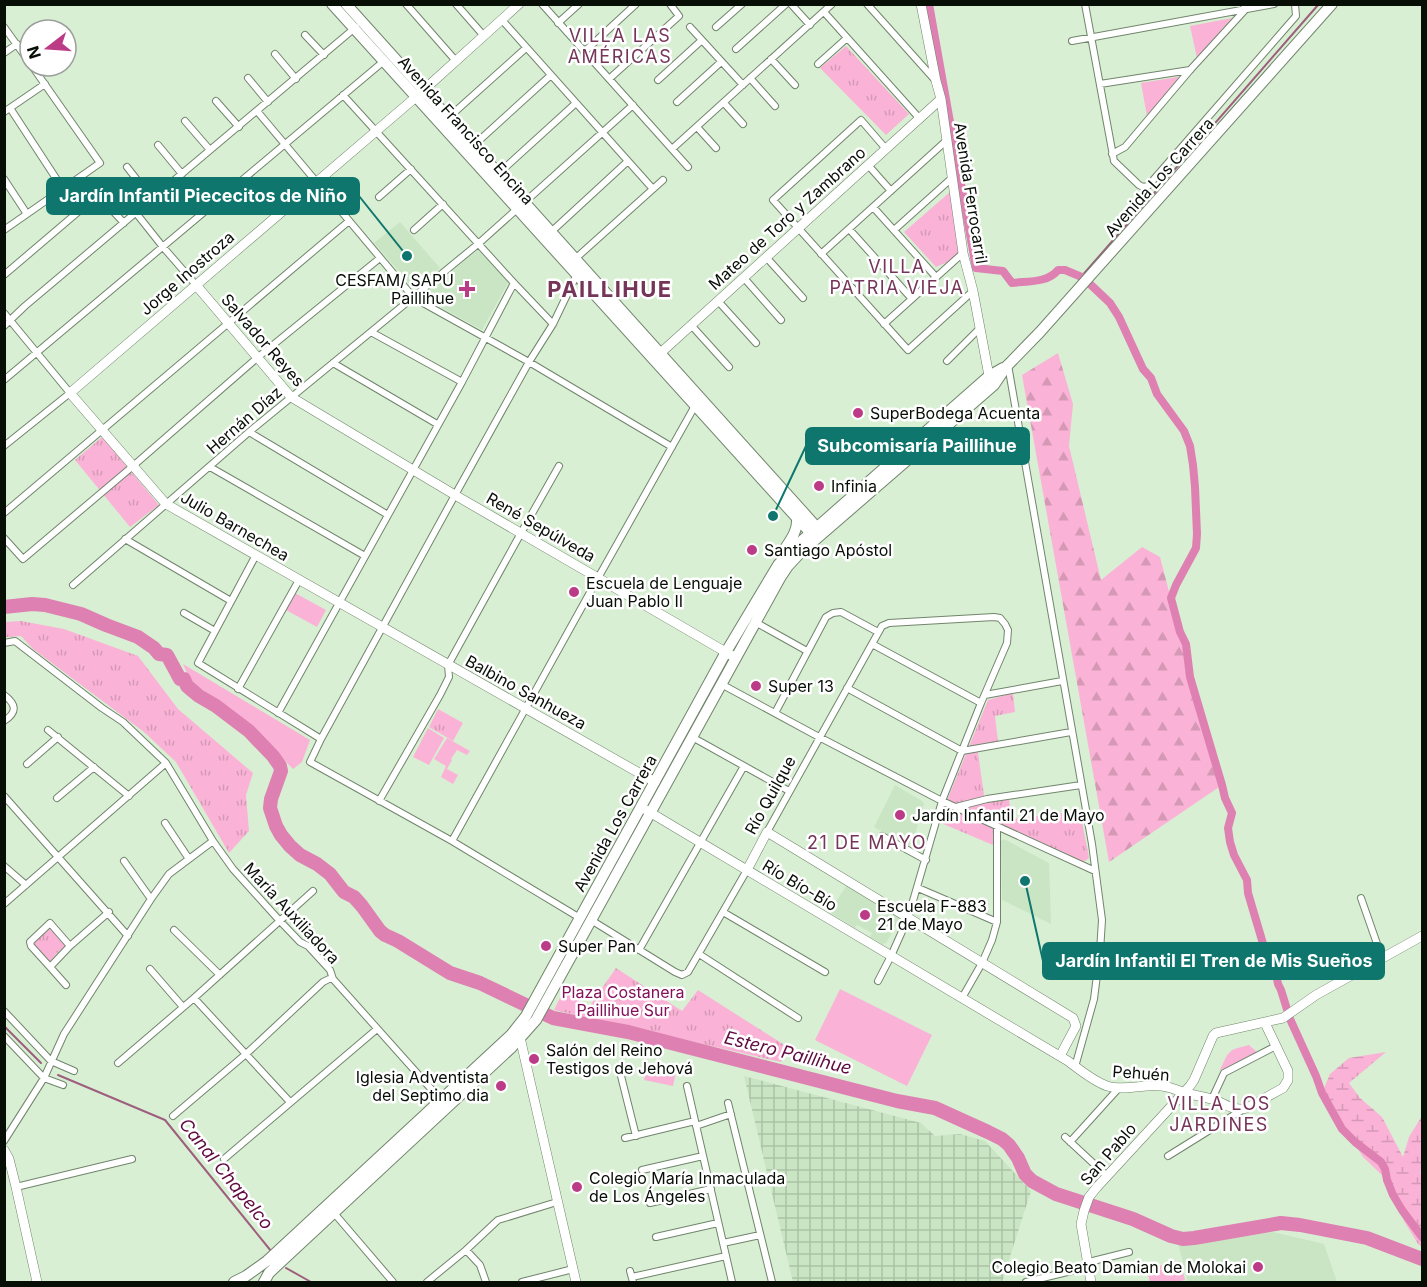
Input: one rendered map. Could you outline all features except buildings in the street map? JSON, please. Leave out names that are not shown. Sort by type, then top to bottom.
[{"type":"main road","name":"Avenida Francisco Encina","points":[[346,4],[358,26],[384,62],[448,118],[498,174],[521,206],[551,232],[657,356],[816,534]]},
{"type":"main road","name":"Avenida Los Carrera","points":[[646,810],[655,782],[731,655],[770,577],[788,554],[816,534],[1007,366],[1086,281],[1332,4]]},
{"type":"main road","name":"Avenida Francisco Encina","points":[[334,5],[358,26],[521,206],[577,275],[657,356]]},
{"type":"main road","name":"Avenida Francisco Encina","points":[[698,402],[797,519],[816,534]]},
{"type":"main road","points":[[770,577],[771,571],[795,532],[798,525],[797,519]]},
{"type":"main road","name":"Avenida Los Carrera","points":[[234,1282],[267,1261],[520,1040],[646,810],[692,737],[721,684],[731,655],[755,622],[781,575],[816,534]]},
{"type":"main road","name":"Avenida Los Carrera","points":[[264,1282],[269,1273],[334,1213],[444,1104],[517,1027],[531,1018]]},
{"type":"street","points":[[406,4],[456,61]]},
{"type":"street","points":[[456,4],[484,36]]},
{"type":"street","name":"Jorge Inostroza","points":[[4,446],[70,393],[420,94],[519,4]]},
{"type":"street","points":[[542,4],[688,167]]},
{"type":"street","points":[[558,23],[579,4]]},
{"type":"street","points":[[584,52],[636,4]]},
{"type":"street","points":[[609,79],[680,16],[670,4]]},
{"type":"street","points":[[716,27],[742,4]]},
{"type":"street","points":[[736,50],[786,4]]},
{"type":"street","points":[[791,4],[810,25]]},
{"type":"street","points":[[672,149],[832,4]]},
{"type":"street","points":[[867,4],[936,81]]},
{"type":"street","name":"Avenida Ferrocarril","points":[[921,4],[941,99],[963,253],[991,380]]},
{"type":"street","points":[[1085,4],[1114,161],[1143,187],[1148,186],[1296,16],[1295,4]]},
{"type":"street","points":[[1072,41],[1244,7],[1274,4]]},
{"type":"street","points":[[1112,154],[1125,147],[1244,7]]},
{"type":"street","points":[[824,12],[920,119]]},
{"type":"street","points":[[501,20],[653,189]]},
{"type":"street","points":[[4,326],[358,26]]},
{"type":"street","points":[[4,27],[17,44],[4,53]]},
{"type":"street","points":[[690,27],[743,86]]},
{"type":"street","points":[[305,35],[324,55]]},
{"type":"street","points":[[818,64],[847,38]]},
{"type":"street","points":[[658,80],[702,40]]},
{"type":"street","points":[[448,118],[526,48]]},
{"type":"street","points":[[274,54],[296,78]]},
{"type":"street","points":[[771,59],[795,86]]},
{"type":"street","points":[[4,380],[384,62]]},
{"type":"street","points":[[677,102],[721,62]]},
{"type":"street","points":[[1100,84],[1191,69]]},
{"type":"street","points":[[473,146],[551,75]]},
{"type":"street","points":[[4,230],[100,163],[41,78]]},
{"type":"street","points":[[248,78],[268,102]]},
{"type":"street","points":[[750,78],[775,106]]},
{"type":"street","points":[[45,84],[7,110],[63,189]]},
{"type":"street","points":[[343,95],[554,324]]},
{"type":"street","name":"Mateo de Toro y Zambrano","points":[[657,356],[941,99]]},
{"type":"street","points":[[216,101],[238,127]]},
{"type":"street","points":[[498,174],[576,103]]},
{"type":"street","points":[[724,103],[743,124]]},
{"type":"street","name":"Hernán Díaz","points":[[73,585],[249,432],[478,244],[633,105]]},
{"type":"street","points":[[257,111],[414,298],[672,447]]},
{"type":"street","points":[[886,149],[861,120],[772,200],[908,350],[973,291]]},
{"type":"street","points":[[185,121],[210,150]]},
{"type":"street","points":[[697,127],[716,148]]},
{"type":"street","points":[[821,254],[946,141]]},
{"type":"street","points":[[158,145],[182,174]]},
{"type":"street","points":[[551,232],[628,161]]},
{"type":"street","points":[[868,165],[891,191]]},
{"type":"street","points":[[127,167],[152,199]]},
{"type":"street","points":[[379,197],[411,169]]},
{"type":"street","points":[[894,230],[953,177]]},
{"type":"street","points":[[4,179],[27,214]]},
{"type":"street","points":[[663,180],[575,259],[577,275],[554,324],[455,495],[310,762],[452,841],[639,950],[744,766]]},
{"type":"street","points":[[4,275],[98,195],[124,223]]},
{"type":"street","points":[[414,230],[443,204]]},
{"type":"street","points":[[873,207],[936,277]]},
{"type":"street","name":"Salvador Reyes","points":[[136,213],[291,397],[455,495]]},
{"type":"street","points":[[4,513],[349,221]]},
{"type":"street","points":[[849,229],[912,299]]},
{"type":"street","points":[[884,324],[963,253]]},
{"type":"street","points":[[766,257],[803,298]]},
{"type":"street","points":[[4,538],[23,559],[257,358],[380,258]]},
{"type":"street","points":[[744,278],[781,320]]},
{"type":"street","points":[[278,712],[462,382],[514,283]]},
{"type":"street","points":[[718,301],[756,343]]},
{"type":"street","name":"Julio Barnechea","points":[[4,313],[166,504],[382,627]]},
{"type":"street","points":[[691,325],[729,367]]},
{"type":"street","points":[[947,361],[980,328]]},
{"type":"street","points":[[371,332],[462,382]]},
{"type":"street","points":[[333,363],[437,424]]},
{"type":"street","points":[[1007,366],[1081,785],[1102,920],[1094,999],[1068,1061]]},
{"type":"street","points":[[452,841],[698,402]]},
{"type":"street","points":[[249,432],[388,515]]},
{"type":"street","points":[[379,801],[440,695],[449,676],[448,665],[559,466]]},
{"type":"street","points":[[210,467],[365,556]]},
{"type":"street","name":"René Sepúlveda","points":[[455,495],[731,655]]},
{"type":"street","points":[[125,539],[231,601]]},
{"type":"street","points":[[256,555],[198,663],[321,739]]},
{"type":"street","points":[[238,689],[299,580]]},
{"type":"street","points":[[775,713],[826,617],[833,613],[841,612],[878,632],[882,626],[889,623],[994,617],[1000,618],[1008,630],[1007,643],[942,801],[908,918],[878,981]]},
{"type":"street","points":[[184,613],[215,631]]},
{"type":"street","points":[[755,622],[807,651]]},
{"type":"street","name":"Balbino Sanhueza","points":[[382,627],[655,782]]},
{"type":"street","name":"Río Quilque","points":[[639,950],[675,972],[682,975],[688,972],[878,632]]},
{"type":"street","name":"María Auxiliadora","points":[[4,643],[15,641],[123,722],[166,763],[213,841],[233,868],[279,920],[330,970],[333,979],[444,1104]]},
{"type":"street","points":[[872,644],[981,704]]},
{"type":"street","points":[[985,695],[1062,681]]},
{"type":"street","points":[[721,684],[942,801],[1095,871]]},
{"type":"street","points":[[847,688],[962,751],[1071,732]]},
{"type":"street","points":[[4,695],[14,706],[14,712],[4,721]]},
{"type":"street","points":[[48,730],[129,796]]},
{"type":"street","points":[[27,764],[58,737]]},
{"type":"street","points":[[692,737],[789,791]]},
{"type":"street","points":[[4,904],[166,763]]},
{"type":"street","points":[[57,798],[94,767]]},
{"type":"street","points":[[956,807],[987,799],[1081,785]]},
{"type":"street","points":[[4,796],[128,936]]},
{"type":"street","name":"Río Bío-Bío","points":[[646,810],[1068,1061]]},
{"type":"street","points":[[165,823],[189,860]]},
{"type":"street","points":[[962,998],[982,963],[992,940],[996,922],[997,826]]},
{"type":"street","points":[[767,832],[1073,1017],[1076,1026],[1068,1061]]},
{"type":"street","points":[[882,836],[926,860]]},
{"type":"street","points":[[4,1141],[44,1078],[64,1034],[151,899],[169,874],[213,841]]},
{"type":"street","points":[[124,861],[151,899]]},
{"type":"street","points":[[4,866],[26,885]]},
{"type":"street","points":[[918,888],[996,922]]},
{"type":"street","points":[[118,1063],[313,891]]},
{"type":"street","points":[[1361,898],[1382,958],[1422,936]]},
{"type":"street","points":[[50,967],[109,912]]},
{"type":"street","points":[[723,912],[825,972]]},
{"type":"street","points":[[66,985],[30,946],[32,939],[50,923],[70,946]]},
{"type":"street","points":[[174,930],[220,975]]},
{"type":"street","points":[[699,954],[798,1017]]},
{"type":"street","name":"San Pablo","points":[[1091,1282],[1081,1224],[1089,1197],[1194,1080],[1213,1036],[1216,1033],[1265,1023],[1287,1015],[1316,995],[1382,958]]},
{"type":"street","points":[[150,969],[183,1007]]},
{"type":"street","points":[[172,1116],[246,1054],[323,981],[333,979]]},
{"type":"street","points":[[194,998],[290,1102]]},
{"type":"street","points":[[4,1011],[51,1061],[75,1071]]},
{"type":"street","points":[[1168,1156],[1242,1110],[1283,1088],[1286,1084],[1288,1071],[1265,1023]]},
{"type":"street","points":[[517,1027],[576,1282]]},
{"type":"street","points":[[224,1160],[377,1029]]},
{"type":"street","points":[[5,1040],[44,1078],[63,1085]]},
{"type":"street","points":[[1212,1099],[1224,1073],[1276,1046]]},
{"type":"street","name":"Pehuén","points":[[1068,1061],[1104,1085],[1118,1089],[1158,1085],[1170,1087],[1242,1110]]},
{"type":"street","points":[[619,1068],[636,1136]]},
{"type":"street","points":[[687,1086],[732,1282]]},
{"type":"street","points":[[1107,1176],[1067,1139],[1118,1089]]},
{"type":"street","points":[[728,1103],[772,1282]]},
{"type":"street","points":[[625,1138],[731,1114]]},
{"type":"street","points":[[4,1150],[9,1159],[37,1282]]},
{"type":"street","points":[[642,1170],[703,1156]]},
{"type":"street","points":[[16,1187],[132,1159]]},
{"type":"street","points":[[651,1203],[711,1189]]},
{"type":"street","points":[[427,1282],[498,1220],[557,1202]]},
{"type":"street","points":[[334,1213],[393,1282]]},
{"type":"street","points":[[656,1237],[718,1223]]},
{"type":"street","points":[[723,1243],[760,1234]]},
{"type":"street","points":[[466,1250],[480,1265],[486,1282]]},
{"type":"street","points":[[1026,1282],[1130,1252]]},
{"type":"street","points":[[632,1277],[726,1256]]},
{"type":"street","points":[[522,1282],[573,1269]]},
{"type":"shaded area","points":[[400,222],[440,268],[415,290],[374,243]]},
{"type":"shaded area","name":"CESFAM/ SAPU Paillihue","points":[[478,250],[509,281],[482,330],[421,296]]},
{"type":"shaded area","name":"Jardín Infantil 21 de Mayo","points":[[895,785],[924,804],[912,844],[908,845],[874,827]]},
{"type":"shaded area","points":[[1004,839],[1049,863],[1051,924],[1002,900],[1001,841]]},
{"type":"shaded area","name":"Escuela F-883 21 de Mayo","points":[[847,885],[900,918],[886,943],[882,944],[870,937],[872,933],[857,925],[855,928],[829,912]]},
{"type":"shaded area","points":[[744,1076],[921,1123],[935,1136],[960,1134],[985,1141],[1031,1191],[1002,1282],[793,1282]]},
{"type":"shaded area","name":"Colegio Beato Damian de Molokai","points":[[1273,1232],[1324,1244],[1337,1282],[1188,1282],[1178,1243],[1187,1245]]},
{"type":"green space","points":[[1232,18],[1197,58],[1190,26]]},
{"type":"green space","points":[[846,46],[909,114],[886,135],[820,68]]},
{"type":"green space","points":[[1183,76],[1147,116],[1141,83]]},
{"type":"green space","points":[[950,192],[962,256],[936,267],[904,232]]},
{"type":"green space","points":[[1058,353],[1073,404],[1069,446],[1101,580],[1142,547],[1160,557],[1180,632],[1186,644],[1190,678],[1222,785],[1109,862],[1022,375]]},
{"type":"green space","points":[[102,437],[159,505],[130,527],[75,460]]},
{"type":"green space","points":[[295,593],[326,610],[317,627],[286,610]]},
{"type":"green space","points":[[21,621],[64,629],[138,656],[178,709],[253,773],[246,795],[249,831],[229,853],[176,762],[144,732],[33,649],[21,636],[5,638],[5,622]]},
{"type":"green space","points":[[183,664],[310,740],[302,762],[293,769],[254,729],[190,680]]},
{"type":"green space","points":[[1013,693],[1015,712],[995,716],[998,741],[977,746],[985,802],[1009,799],[1011,819],[1080,811],[1089,858],[1082,863],[993,822],[993,845],[941,823],[948,798],[988,700]]},
{"type":"green space","points":[[438,709],[463,723],[453,741],[429,727]]},
{"type":"green space","points":[[428,728],[444,738],[429,765],[413,757]]},
{"type":"green space","points":[[447,738],[470,751],[467,755],[457,750],[451,759],[447,769],[458,775],[453,784],[441,777],[446,766],[434,759]]},
{"type":"green space","points":[[48,928],[53,928],[66,945],[51,961],[47,961],[33,946],[33,941]]},
{"type":"green space","name":"Plaza Costanera Paillihue Sur","points":[[616,968],[682,1011],[698,990],[789,1048],[781,1062],[554,1010],[564,990],[589,1007]]},
{"type":"green space","points":[[840,989],[932,1035],[907,1086],[815,1040]]},
{"type":"green space","points":[[1249,1045],[1258,1053],[1222,1072],[1220,1070],[1230,1052]]},
{"type":"green space","points":[[1386,1052],[1349,1083],[1360,1098],[1382,1117],[1403,1157],[1409,1137],[1422,1116],[1422,1171],[1420,1172],[1422,1176],[1422,1247],[1404,1221],[1387,1180],[1363,1157],[1322,1093],[1330,1074],[1349,1058]]},
{"type":"green space","points":[[648,1065],[676,1071],[673,1086],[644,1080]]},
{"type":"green space","points":[[1180,1261],[1185,1280],[1150,1282],[1146,1269]]},
{"type":"waterway","points":[[929,4],[976,268],[1003,271],[1012,283],[1043,279],[1058,270],[1065,270],[1084,278]]},
{"type":"waterway","points":[[1081,277],[1318,5]]},
{"type":"waterway","points":[[1091,285],[1110,303],[1119,317],[1143,369],[1151,378],[1157,394],[1184,431],[1190,446],[1195,487],[1196,548],[1171,598],[1180,632],[1186,644],[1190,677],[1225,798],[1232,813],[1228,828],[1230,842],[1247,880],[1248,893],[1264,947],[1276,974],[1290,1019],[1322,1093],[1342,1129],[1381,1162],[1393,1195],[1422,1237]]},
{"type":"waterway","name":"Estero Paillihue","points":[[4,607],[45,605],[81,614],[138,637],[159,654],[167,655],[180,679],[184,679],[187,686],[249,731],[280,766],[281,771],[270,808],[276,826],[290,846],[330,874],[344,892],[354,897],[385,935],[450,973],[480,983],[553,1018],[628,1032],[897,1101],[935,1108],[1002,1139],[1009,1145],[1025,1174],[1032,1181],[1056,1194],[1133,1219],[1171,1236],[1183,1239],[1194,1238],[1281,1223],[1367,1238],[1422,1259]]},
{"type":"waterway","points":[[4,1026],[41,1063]]},
{"type":"waterway","name":"Canal Chapelco","points":[[58,1075],[165,1120],[271,1251]]},
{"type":"waterway","name":"Canal Chapelco","points":[[286,1268],[311,1282]]},
{"type":"place","name":"Jardín Infantil Piececitos de Niño","points":[[407,256]]},
{"type":"place","name":"CESFAM/ SAPU Paillihue","points":[[467,289]]},
{"type":"place","name":"SuperBodega Acuenta","points":[[858,413]]},
{"type":"place","name":"Infinia","points":[[819,486]]},
{"type":"place","name":"Subcomisaría Paillihue","points":[[773,516]]},
{"type":"place","name":"Santiago Apóstol","points":[[752,550]]},
{"type":"place","name":"Escuela de Lenguaje Juan Pablo II","points":[[574,592]]},
{"type":"place","name":"Super 13","points":[[756,686]]},
{"type":"place","name":"Jardín Infantil 21 de Mayo","points":[[900,815]]},
{"type":"place","name":"Jardín Infantil El Tren de Mis Sueños","points":[[1025,881]]},
{"type":"place","name":"Escuela F-883 21 de Mayo","points":[[865,915]]},
{"type":"place","name":"Super Pan","points":[[546,946]]},
{"type":"place","name":"Salón del Reino Testigos de Jehová","points":[[534,1059]]},
{"type":"place","name":"Iglesia Adventista del Septimo dia","points":[[501,1086]]},
{"type":"place","name":"Colegio María Inmaculada de Los Ángeles","points":[[577,1187]]},
{"type":"place","name":"Colegio Beato Damian de Molokai","points":[[1258,1267]]},
{"type":"district","name":"VILLA LAS AMÉRICAS","points":[[620,46]]},
{"type":"district","name":"VILLA PATRIA VIEJA","points":[[897,277]]},
{"type":"district","name":"PAILLIHUE","points":[[610,289]]},
{"type":"district","name":"21 DE MAYO","points":[[867,843]]},
{"type":"district","name":"VILLA LOS JARDINES","points":[[1219,1114]]}]
